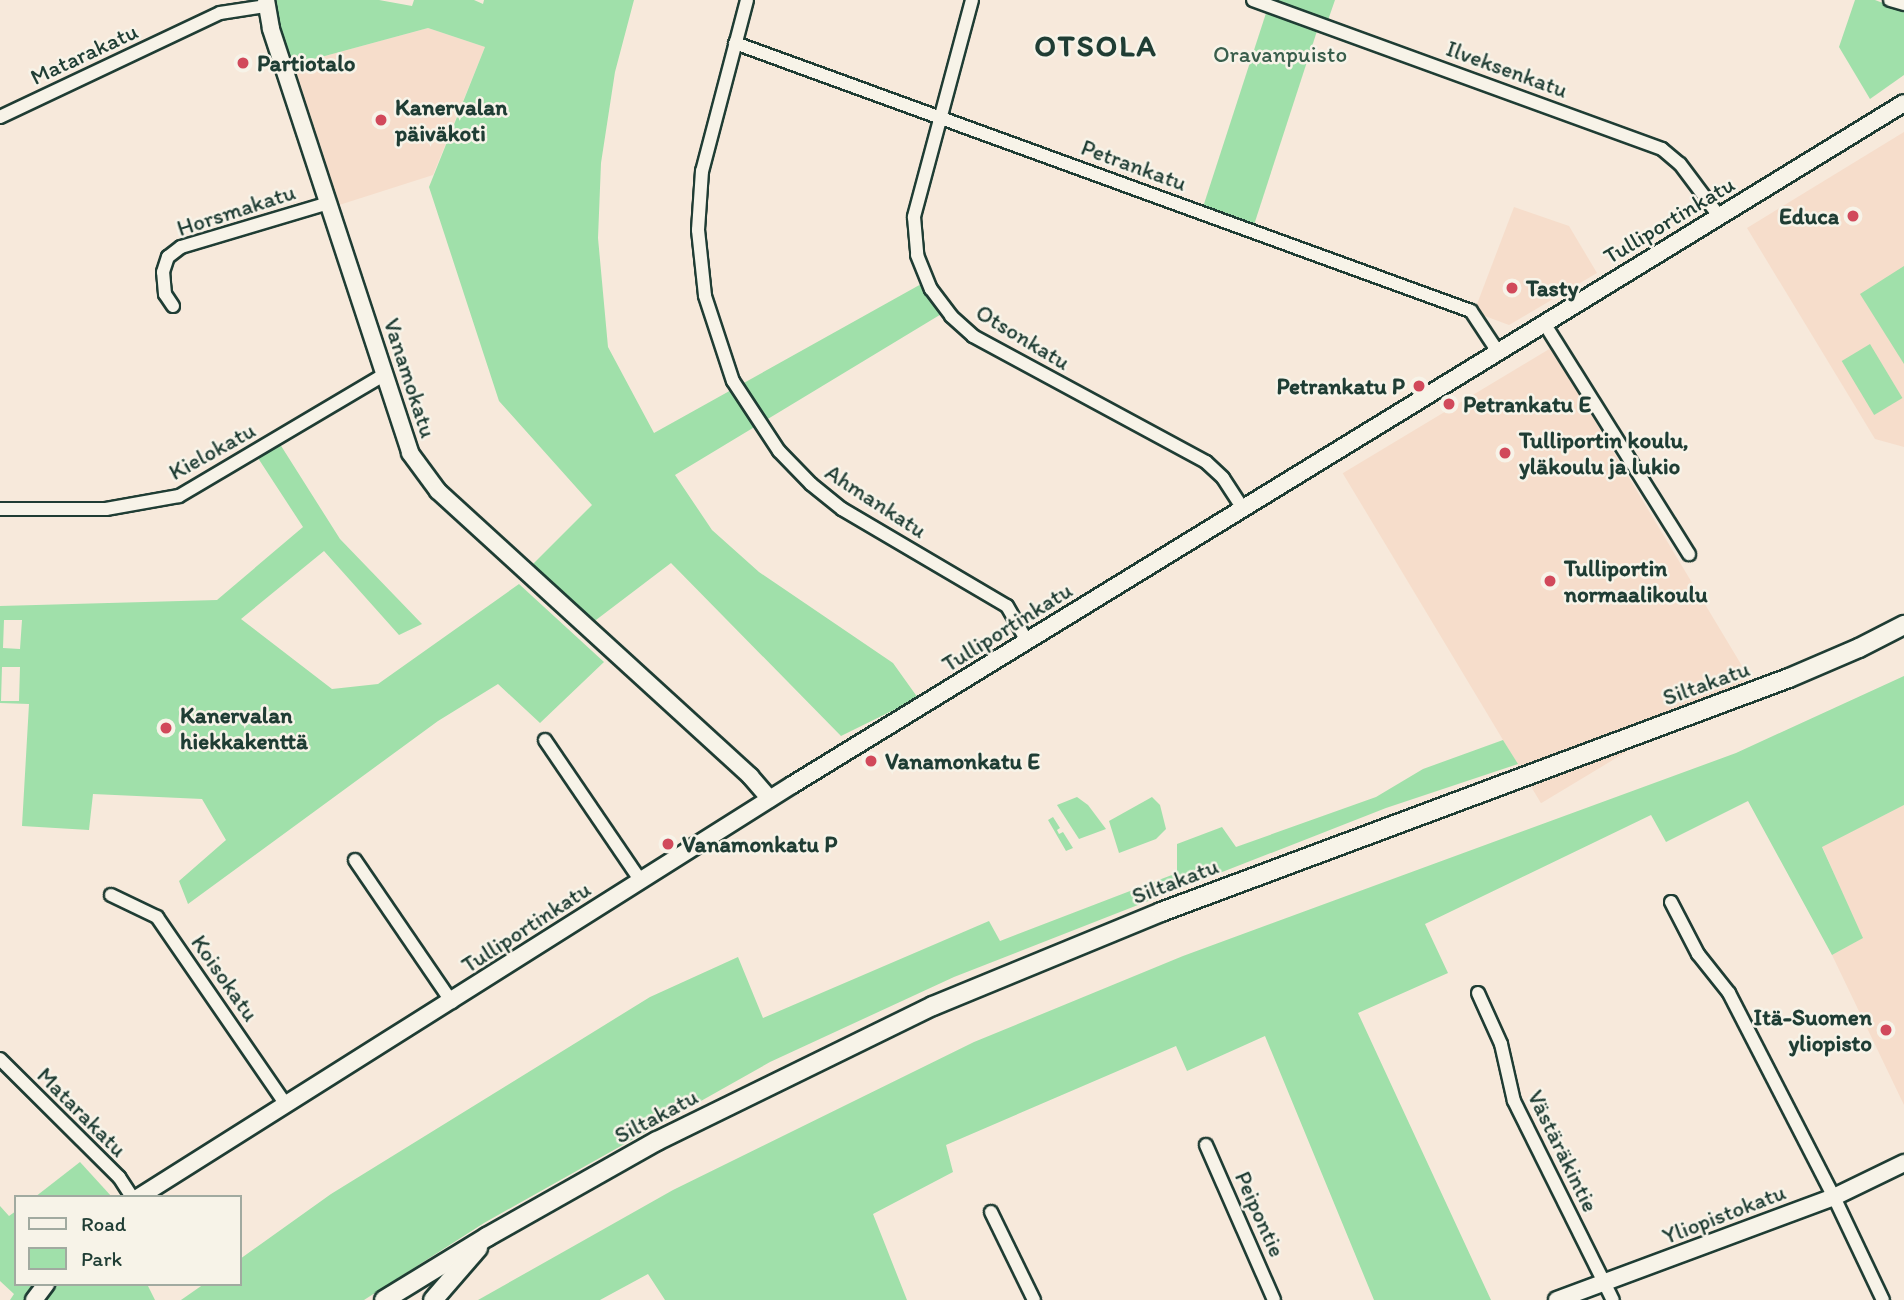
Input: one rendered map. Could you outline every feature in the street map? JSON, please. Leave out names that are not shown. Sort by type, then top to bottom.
[{"type":"main road","name":"Siltakatu","points":[[384,1300],[487,1237],[657,1142],[933,1006],[1174,907],[1789,678],[1860,648],[1904,625]]},
{"type":"main road","name":"Siltakatu","points":[[433,1300],[487,1237]]},
{"type":"street","name":"Ahmankatu","points":[[747,0],[702,171],[698,230],[705,296],[733,381],[779,451],[811,484],[842,509],[1007,606],[1027,641]]},
{"type":"street","name":"Otsonkatu","points":[[972,0],[914,217],[917,255],[931,289],[951,316],[973,336],[1206,463],[1223,478],[1242,507]]},
{"type":"street","name":"Ilveksenkatu","points":[[1253,0],[1662,149],[1680,164],[1719,216]]},
{"type":"street","points":[[1890,0],[1904,4]]},
{"type":"street","name":"Matarakatu","points":[[0,117],[220,13],[266,3]]},
{"type":"street","name":"Vanamokatu","points":[[266,3],[410,453],[438,491],[739,766],[770,799]]},
{"type":"street","name":"Petrankatu","points":[[736,43],[1471,312],[1499,352]]},
{"type":"street","name":"Tulliportinkatu","points":[[142,1195],[770,799],[1904,103]]},
{"type":"street","name":"Horsmakatu","points":[[173,306],[165,294],[163,272],[168,257],[181,247],[329,203]]},
{"type":"street","points":[[1544,323],[1689,554]]},
{"type":"street","name":"Kielokatu","points":[[0,509],[106,509],[179,496],[385,374]]},
{"type":"street","points":[[544,740],[641,881]]},
{"type":"street","points":[[355,859],[452,1002]]},
{"type":"street","name":"Koisokatu","points":[[111,895],[157,917],[286,1105]]},
{"type":"street","points":[[1671,901],[1698,954],[1729,993],[1834,1197],[1882,1300]]},
{"type":"street","name":"Västäräkintie","points":[[1478,993],[1501,1044],[1514,1101],[1613,1300]]},
{"type":"street","name":"Matarakatu","points":[[0,1059],[119,1177],[131,1195]]},
{"type":"street","name":"Peipontie","points":[[1206,1145],[1274,1300]]},
{"type":"street","name":"Yliopistokatu","points":[[1557,1300],[1834,1197],[1904,1163]]},
{"type":"street","points":[[991,1212],[1034,1300]]},
{"type":"shaded area","name":"Kanervalan päiväkoti","points":[[428,28],[485,47],[433,175],[336,206],[288,66]]},
{"type":"shaded area","points":[[1904,132],[1904,447],[1875,439],[1747,228]]},
{"type":"shaded area","points":[[1514,207],[1569,226],[1597,273],[1509,325],[1474,312]]},
{"type":"shaded area","name":"Tulliportin normaalikoulu","points":[[1551,348],[1749,678],[1541,803],[1343,473]]},
{"type":"shaded area","name":"Itä-Suomen yliopisto","points":[[1904,805],[1904,1105],[1832,955],[1862,938],[1822,846]]},
{"type":"green space","points":[[273,0],[379,0],[412,6],[414,0],[474,0],[483,4],[484,0],[634,0],[615,72],[601,163],[598,238],[608,347],[654,433],[923,283],[943,313],[675,475],[712,530],[759,572],[893,663],[918,698],[841,736],[671,563],[592,623],[530,567],[592,505],[499,401],[429,187],[485,47],[428,28],[288,66],[272,15]]},
{"type":"green space","name":"Oravanpuisto","points":[[1271,0],[1335,0],[1327,23],[1270,3]]},
{"type":"green space","points":[[1855,0],[1875,0],[1904,11],[1904,75],[1870,99],[1839,47]]},
{"type":"green space","name":"Oravanpuisto","points":[[1268,7],[1319,24],[1253,227],[1202,211]]},
{"type":"green space","points":[[1904,266],[1904,364],[1860,294]]},
{"type":"green space","points":[[1870,344],[1902,398],[1874,415],[1842,361]]},
{"type":"green space","points":[[278,441],[340,539],[422,624],[399,635],[324,551],[241,619],[332,689],[378,684],[519,584],[604,662],[540,723],[498,684],[438,721],[188,904],[179,881],[226,840],[202,799],[93,794],[89,830],[22,826],[29,704],[0,703],[0,606],[217,600],[303,527],[256,455]],"holes":[[[4,620],[22,620],[20,649],[3,648]],[[2,667],[20,667],[19,701],[1,701]]]},
{"type":"green space","points":[[1904,676],[1904,805],[1822,847],[1863,938],[1832,955],[1748,801],[1666,842],[1651,815],[1425,924],[1448,973],[1358,1013],[1491,1300],[1374,1300],[1265,1036],[1187,1071],[1176,1046],[946,1145],[953,1172],[873,1214],[907,1300],[665,1300],[648,1274],[600,1300],[478,1300],[673,1190],[974,1042],[1183,956],[1736,753]]},
{"type":"green space","points":[[1503,740],[1518,764],[1386,808],[954,977],[770,1062],[484,1223],[364,1300],[181,1300],[201,1286],[242,1286],[242,1258],[331,1194],[650,997],[738,957],[763,1018],[989,921],[1000,941],[1177,873],[1177,844],[1222,827],[1236,847],[1376,797],[1423,769]]},
{"type":"green space","points":[[1077,797],[1088,805],[1106,829],[1079,839],[1057,805]]},
{"type":"green space","points":[[1152,797],[1160,805],[1166,829],[1156,839],[1119,853],[1109,821]]},
{"type":"green space","points":[[1053,817],[1060,828],[1057,830],[1059,834],[1063,832],[1073,848],[1066,851],[1048,820]]},
{"type":"green space","points":[[80,1162],[110,1195],[38,1195]]},
{"type":"green space","points":[[0,1206],[9,1216],[14,1212],[14,1286],[148,1286],[155,1300],[10,1300],[14,1294],[0,1281]]},
{"type":"place","name":"Partiotalo","points":[[243,63]]},
{"type":"place","name":"Kanervalan päiväkoti","points":[[381,120]]},
{"type":"place","name":"Educa","points":[[1853,216]]},
{"type":"place","name":"Tasty","points":[[1512,288]]},
{"type":"place","name":"Petrankatu P","points":[[1419,386]]},
{"type":"place","name":"Petrankatu E","points":[[1449,404]]},
{"type":"place","name":"Tulliportin koulu, yläkoulu ja lukio","points":[[1505,453]]},
{"type":"place","name":"Tulliportin normaalikoulu","points":[[1550,581]]},
{"type":"place","name":"Kanervalan hiekkakenttä","points":[[166,728]]},
{"type":"place","name":"Vanamonkatu E","points":[[871,761]]},
{"type":"place","name":"Vanamonkatu P","points":[[668,844]]},
{"type":"place","name":"Itä-Suomen yliopisto","points":[[1886,1030]]},
{"type":"district","name":"OTSOLA","points":[[1096,46]]}]
